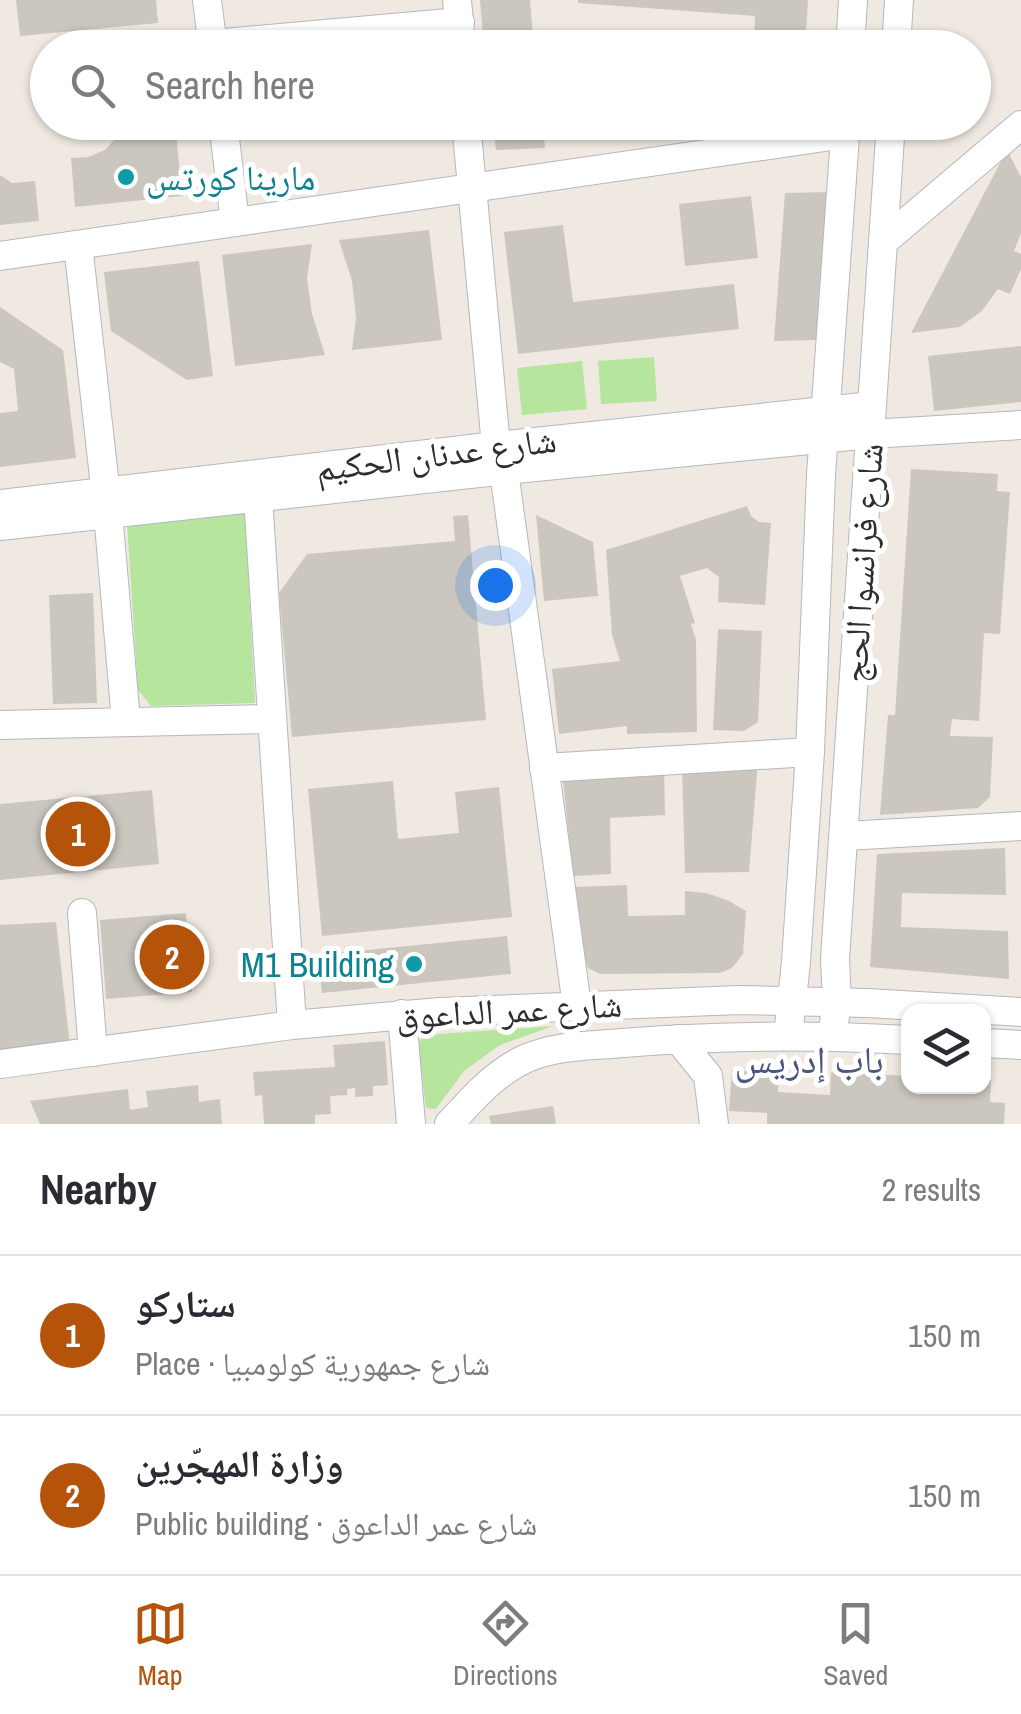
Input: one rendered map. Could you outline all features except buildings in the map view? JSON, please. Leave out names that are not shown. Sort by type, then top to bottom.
[{"type":"street","points":[[208,0],[211,30]]},
{"type":"street","points":[[851,30],[853,0]]},
{"type":"street","points":[[897,30],[899,0]]},
{"type":"street","points":[[384,30],[459,23]]},
{"type":"street","points":[[883,242],[1021,125]]},
{"type":"street","points":[[225,140],[236,222]]},
{"type":"street","points":[[467,140],[500,458],[577,1006]]},
{"type":"street","points":[[0,256],[767,140]]},
{"type":"street","name":"شارع فرانسوا الحج","points":[[788,1036],[810,752],[824,439],[844,140]]},
{"type":"street","name":"شارع فرانسوا الحج","points":[[832,1036],[889,140]]},
{"type":"street","points":[[78,246],[107,502],[126,721]]},
{"type":"street","name":"شارع عدنان الحكيم","points":[[0,504],[258,497],[500,458],[872,406]]},
{"type":"street","name":"شارع عدنان الحكيم","points":[[0,526],[107,502],[500,458],[1021,425]]},
{"type":"street","points":[[258,497],[292,1025]]},
{"type":"street","points":[[0,725],[272,719]]},
{"type":"street","points":[[544,768],[810,752]]},
{"type":"street","points":[[845,836],[1021,826]]},
{"type":"street","points":[[82,912],[94,1052]]},
{"type":"street","name":"شارع عمر الداعوق","points":[[0,1064],[402,1014],[792,1000],[1021,1012]]},
{"type":"street","points":[[402,1014],[411,1124]]},
{"type":"street","points":[[449,1124],[504,1071],[541,1053],[678,1038],[832,1036],[901,1040]]},
{"type":"street","points":[[678,1038],[708,1076],[714,1124]]},
{"type":"street","points":[[991,1044],[1021,1045]]},
{"type":"green space","points":[[654,357],[657,401],[601,404],[598,361]]},
{"type":"green space","points":[[582,361],[587,409],[522,415],[517,368]]},
{"type":"green space","points":[[245,513],[255,703],[151,706],[138,690],[127,523]]},
{"type":"green space","points":[[553,1026],[500,1045],[464,1071],[436,1109],[426,1108],[418,1043],[425,1035]]},
{"type":"place","name":"مارينا كورتس","points":[[126,177]]},
{"type":"place","name":"ستاركو","points":[[78,834]]},
{"type":"place","name":"وزارة المهجّرين","points":[[172,957]]},
{"type":"place","name":"M1 Building","points":[[414,964]]},
{"type":"district","name":"باب إدريس","points":[[809,1059]]}]
